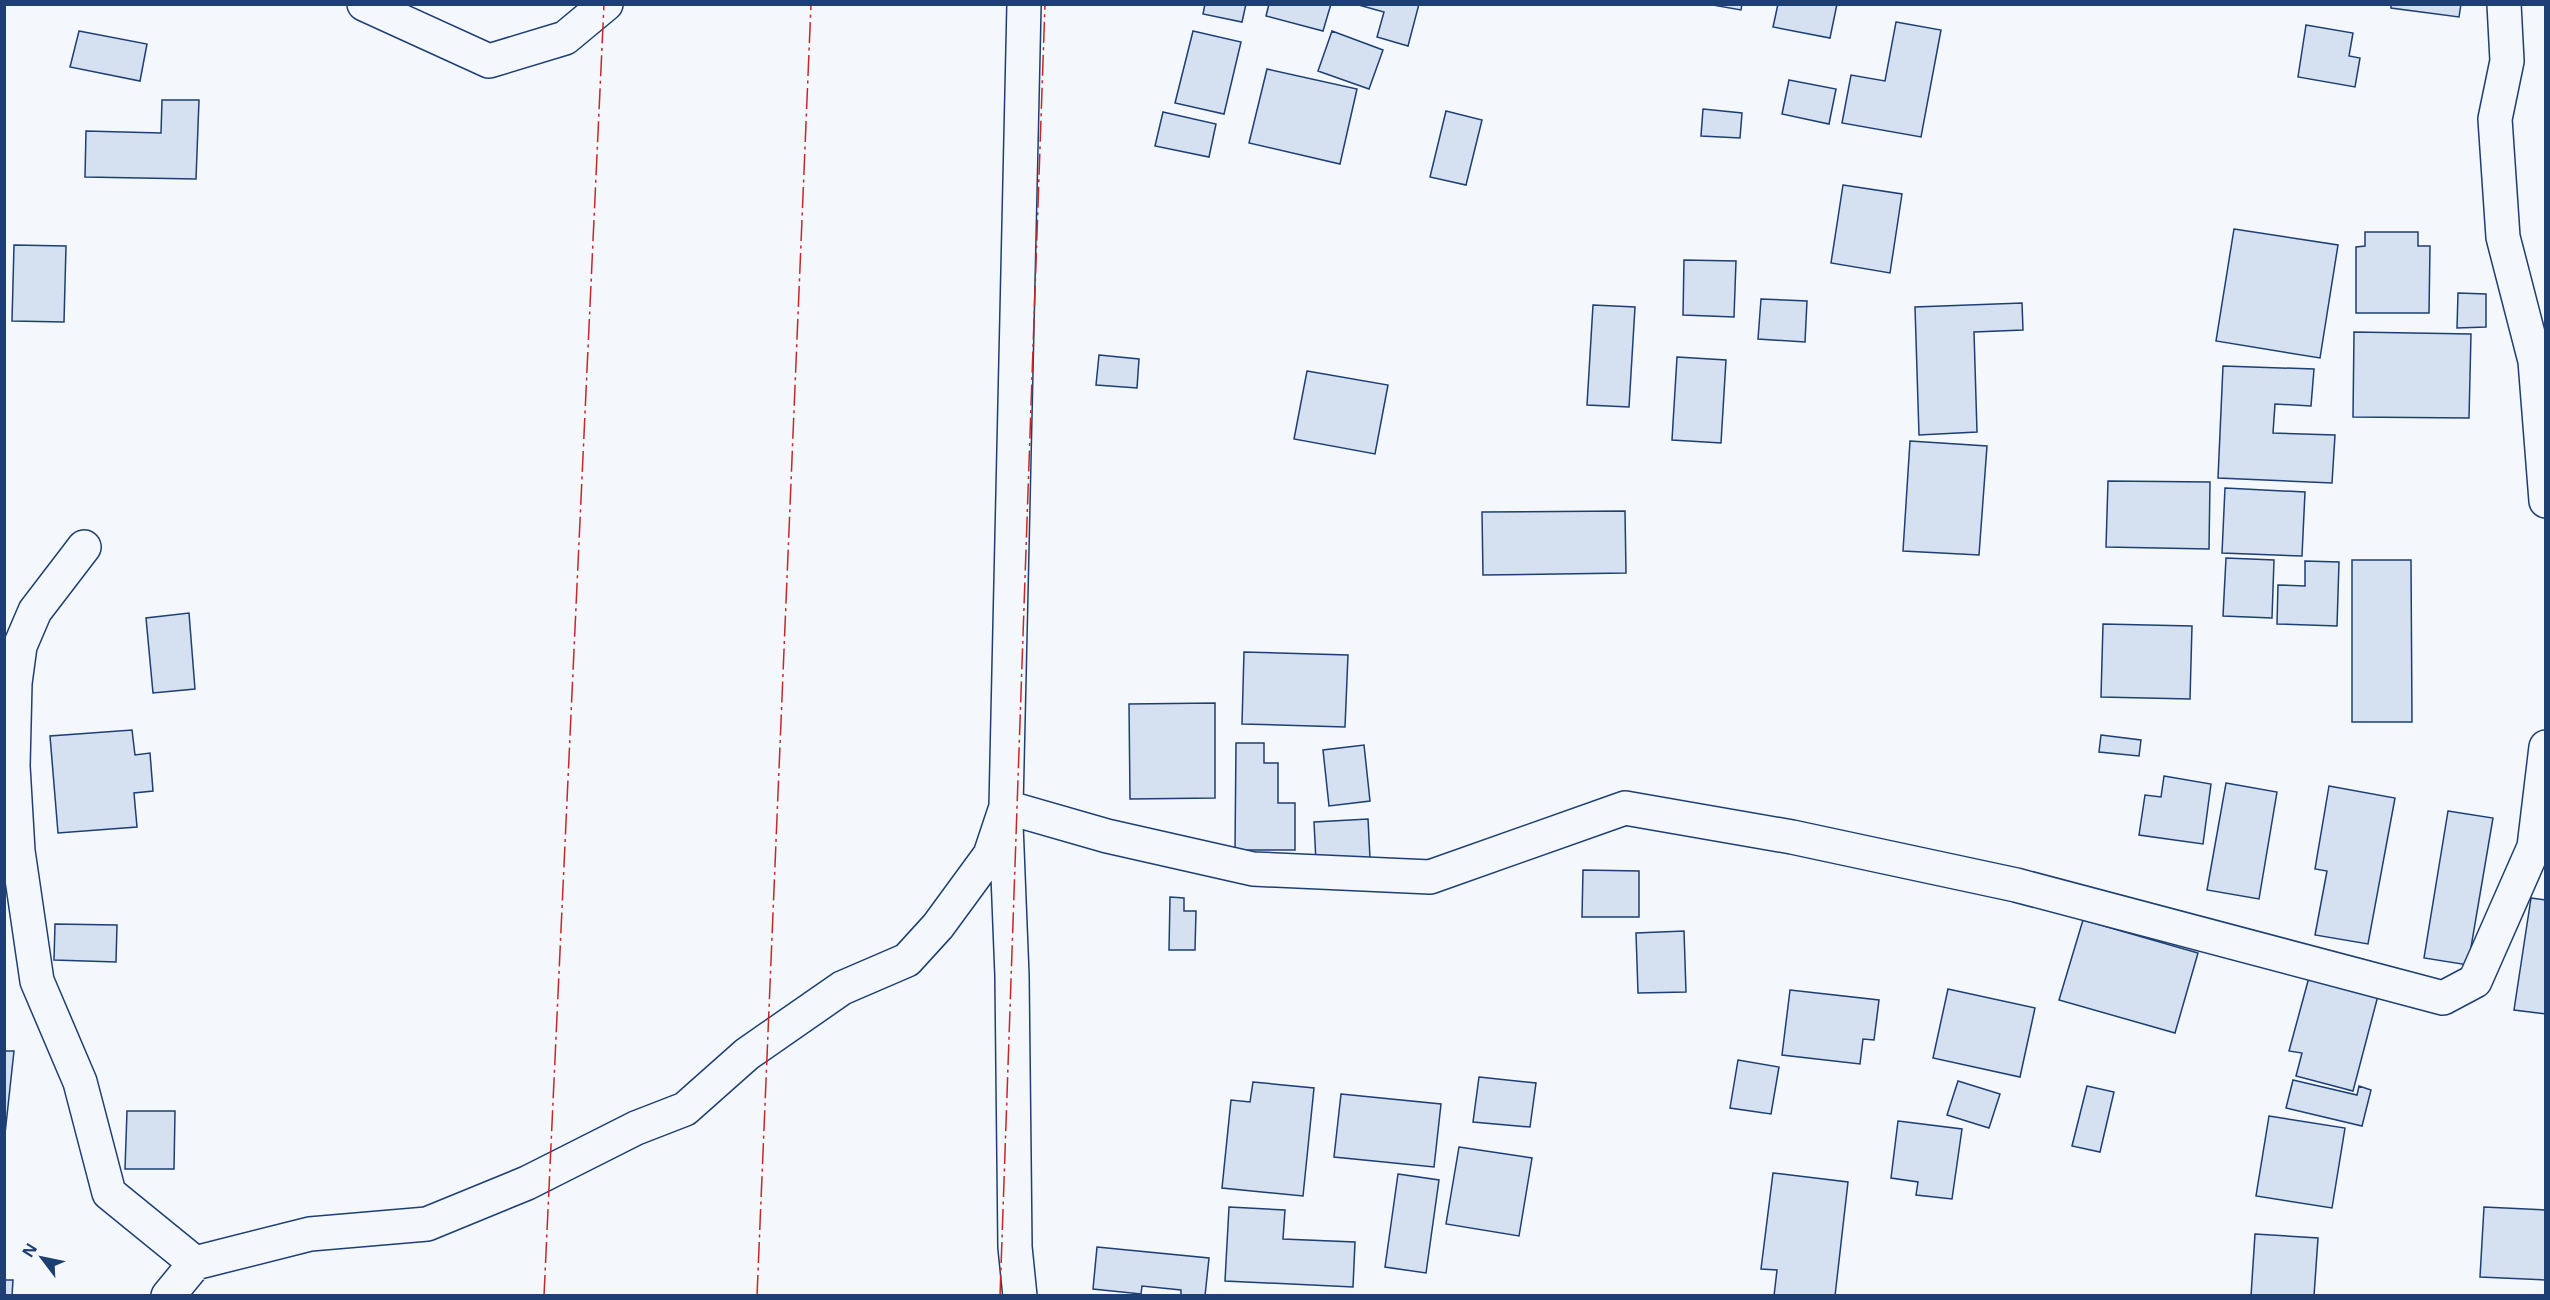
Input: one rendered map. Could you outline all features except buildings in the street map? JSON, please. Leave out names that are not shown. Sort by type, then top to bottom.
[{"type":"street","points":[[364,4],[489,61],[565,38],[606,4]]},
{"type":"street","points":[[1020,1296],[1015,1247],[1012,976],[1006,807],[1024,4]]},
{"type":"street","points":[[2505,4],[2507,61],[2495,119],[2503,237],[2535,361],[2546,501]]},
{"type":"street","points":[[84,547],[35,611],[20,646],[15,683],[13,766],[18,851],[37,981],[80,1082],[109,1193],[195,1263]]},
{"type":"street","points":[[1006,807],[1107,836],[1252,868],[1430,877],[1625,808],[1792,837],[2016,885],[2444,998],[2475,981],[2540,842],[2546,747]]},
{"type":"street","points":[[168,1296],[195,1263],[310,1234],[428,1224],[527,1183],[636,1128],[685,1109],[747,1054],[842,988],[907,960],[938,926],[990,855],[1006,807]]},
{"type":"power","points":[[544,1296],[604,4]]},
{"type":"power","points":[[757,1296],[811,4]]},
{"type":"power","points":[[1000,1296],[1045,4]]}]
